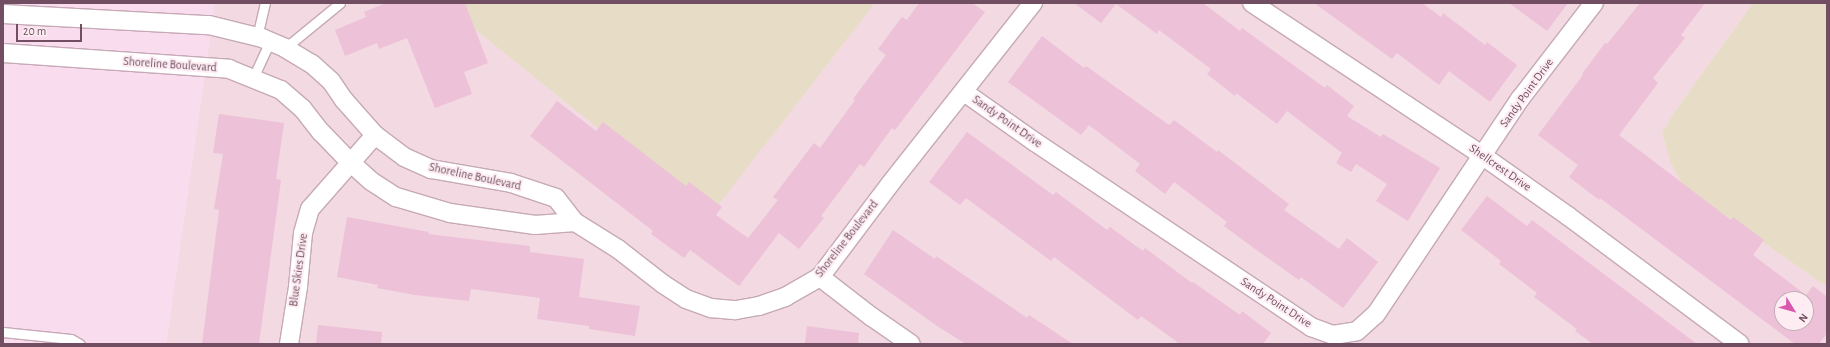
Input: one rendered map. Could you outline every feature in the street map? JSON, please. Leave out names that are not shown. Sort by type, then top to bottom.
[{"type":"street","name":"Shoreline Boulevard","points":[[3,14],[209,25],[271,42],[312,64],[330,81],[344,100],[375,135],[404,157],[431,169],[511,183],[556,198],[575,222],[618,249],[668,288],[686,299],[711,308],[736,310],[759,306],[785,297],[820,277],[890,184],[1033,3]]},
{"type":"street","name":"Shellcrest Drive","points":[[1252,3],[1483,156],[1574,220],[1740,344]]},
{"type":"street","name":"Sandy Point Drive","points":[[964,92],[1035,142],[1311,327],[1333,335],[1357,331],[1376,314],[1520,99],[1594,3]]},
{"type":"street","name":"Shoreline Boulevard","points":[[3,53],[199,65],[229,69],[281,90],[302,108],[320,132],[350,162],[371,181],[396,197],[450,213],[535,225],[575,222]]},
{"type":"street","name":"Blue Skies Drive","points":[[288,344],[298,287],[303,233],[310,210],[350,162],[375,135]]},
{"type":"street","points":[[820,277],[872,317],[911,344]]},
{"type":"lane","points":[[265,3],[271,42]]},
{"type":"lane","points":[[253,78],[271,42],[340,3]]},
{"type":"lane","points":[[3,332],[71,339],[80,344]]},
{"type":"shaded area","points":[[3,3],[215,3],[166,344],[3,344]]},
{"type":"shaded area","points":[[215,3],[442,3],[709,216],[875,3],[1753,3],[1675,111],[1662,134],[1670,162],[1684,187],[1827,287],[1827,344],[166,344]]},
{"type":"shaded area","points":[[442,3],[875,3],[709,217]]},
{"type":"shaded area","points":[[1753,3],[1827,3],[1827,287],[1684,187],[1670,162],[1662,133],[1675,111]]},
{"type":"building","points":[[386,3],[465,3],[488,63],[464,72],[472,94],[435,108],[407,38],[379,49],[377,43],[345,56],[335,30],[366,17],[364,12]]},
{"type":"building","points":[[919,3],[972,3],[985,12],[895,130],[892,128],[864,167],[860,164],[821,216],[824,218],[799,249],[779,233],[739,286],[690,250],[684,258],[651,234],[653,231],[530,136],[557,101],[596,131],[603,122],[686,186],[689,182],[722,207],[716,215],[748,238],[778,200],[773,197],[814,143],[820,148],[855,100],[853,99],[886,55],[878,49],[902,17],[907,20]]},
{"type":"building","points":[[1074,3],[1203,3],[1240,31],[1242,28],[1325,88],[1327,85],[1354,106],[1347,116],[1381,137],[1383,134],[1440,168],[1408,221],[1376,201],[1387,184],[1356,164],[1351,172],[1336,163],[1342,153],[1287,111],[1277,124],[1236,93],[1235,96],[1207,74],[1211,69],[1159,30],[1157,34],[1116,4],[1101,23]]},
{"type":"building","points":[[1314,3],[1422,3],[1441,17],[1443,13],[1485,45],[1487,42],[1517,65],[1490,102],[1449,71],[1439,85],[1397,53],[1392,59]]},
{"type":"building","points":[[1509,3],[1568,3],[1547,31]]},
{"type":"building","points":[[1640,3],[1705,3],[1681,35],[1685,38],[1653,78],[1658,83],[1619,135],[1731,220],[1733,217],[1764,240],[1753,255],[1801,291],[1774,291],[1774,328],[1600,198],[1599,200],[1569,177],[1578,165],[1538,135],[1605,43],[1607,44]]},
{"type":"building","points":[[1042,36],[1084,68],[1086,66],[1169,125],[1174,120],[1217,152],[1218,150],[1289,204],[1284,210],[1339,249],[1347,238],[1378,262],[1343,308],[1301,277],[1299,280],[1224,226],[1227,222],[1174,182],[1165,194],[1135,171],[1140,164],[1089,125],[1081,135],[1008,82]]},
{"type":"building","points":[[219,114],[284,123],[276,179],[281,180],[259,344],[202,344],[219,210],[214,209],[223,154],[213,153]]},
{"type":"building","points":[[967,132],[1053,195],[1056,192],[1107,230],[1110,227],[1143,251],[1145,248],[1192,283],[1193,282],[1240,315],[1242,311],[1271,333],[1263,344],[1180,344],[1141,316],[1138,320],[1054,257],[1051,261],[966,198],[960,205],[929,182]]},
{"type":"building","points":[[1487,196],[1527,226],[1532,220],[1697,344],[1593,344],[1575,331],[1577,329],[1534,297],[1537,293],[1499,264],[1501,261],[1461,230]]},
{"type":"building","points":[[347,217],[429,232],[428,234],[530,246],[530,252],[584,259],[579,297],[640,306],[635,336],[589,329],[589,326],[537,319],[540,298],[471,289],[469,301],[415,295],[377,288],[378,285],[337,277]]},
{"type":"building","points":[[893,230],[935,259],[936,256],[1027,318],[1029,315],[1073,344],[966,344],[937,326],[864,274]]},
{"type":"building","points":[[1813,286],[1827,297],[1827,333],[1819,344],[1795,344],[1778,331],[1814,331],[1814,291],[1809,291]]},
{"type":"building","points":[[318,325],[382,332],[381,344],[316,344]]},
{"type":"building","points":[[807,326],[859,333],[858,344],[805,344]]}]
